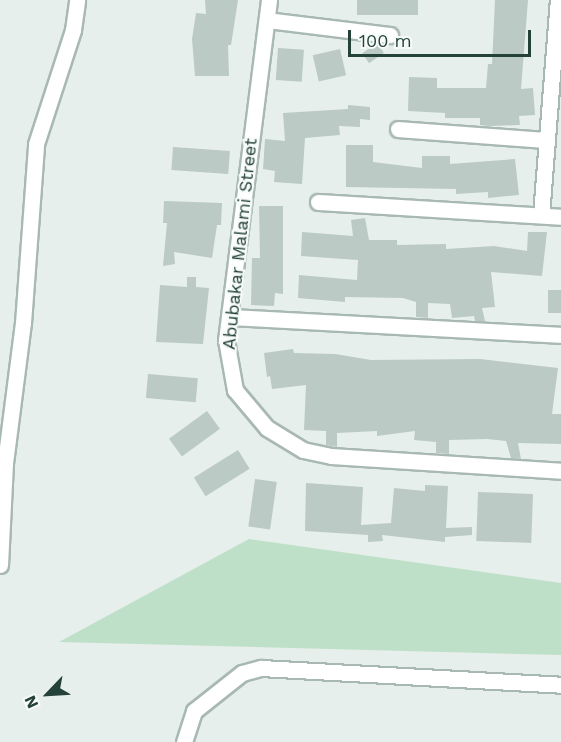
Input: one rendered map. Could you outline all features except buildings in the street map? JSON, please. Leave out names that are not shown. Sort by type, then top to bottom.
[{"type":"street","points":[[0,565],[6,463],[23,323],[36,144],[73,30],[77,0]]},
{"type":"street","name":"Abubakar Malami Street","points":[[269,0],[229,317],[227,349],[236,390],[267,428],[303,450],[331,456],[561,471]]},
{"type":"street","points":[[541,215],[545,140],[558,0]]},
{"type":"street","points":[[267,20],[390,35]]},
{"type":"street","points":[[398,129],[545,140]]},
{"type":"street","points":[[318,202],[561,217]]},
{"type":"street","points":[[229,317],[561,335]]},
{"type":"street","points":[[184,742],[194,711],[242,673],[261,668],[561,685]]},
{"type":"green space","points":[[249,539],[561,583],[561,655],[59,642]]}]
